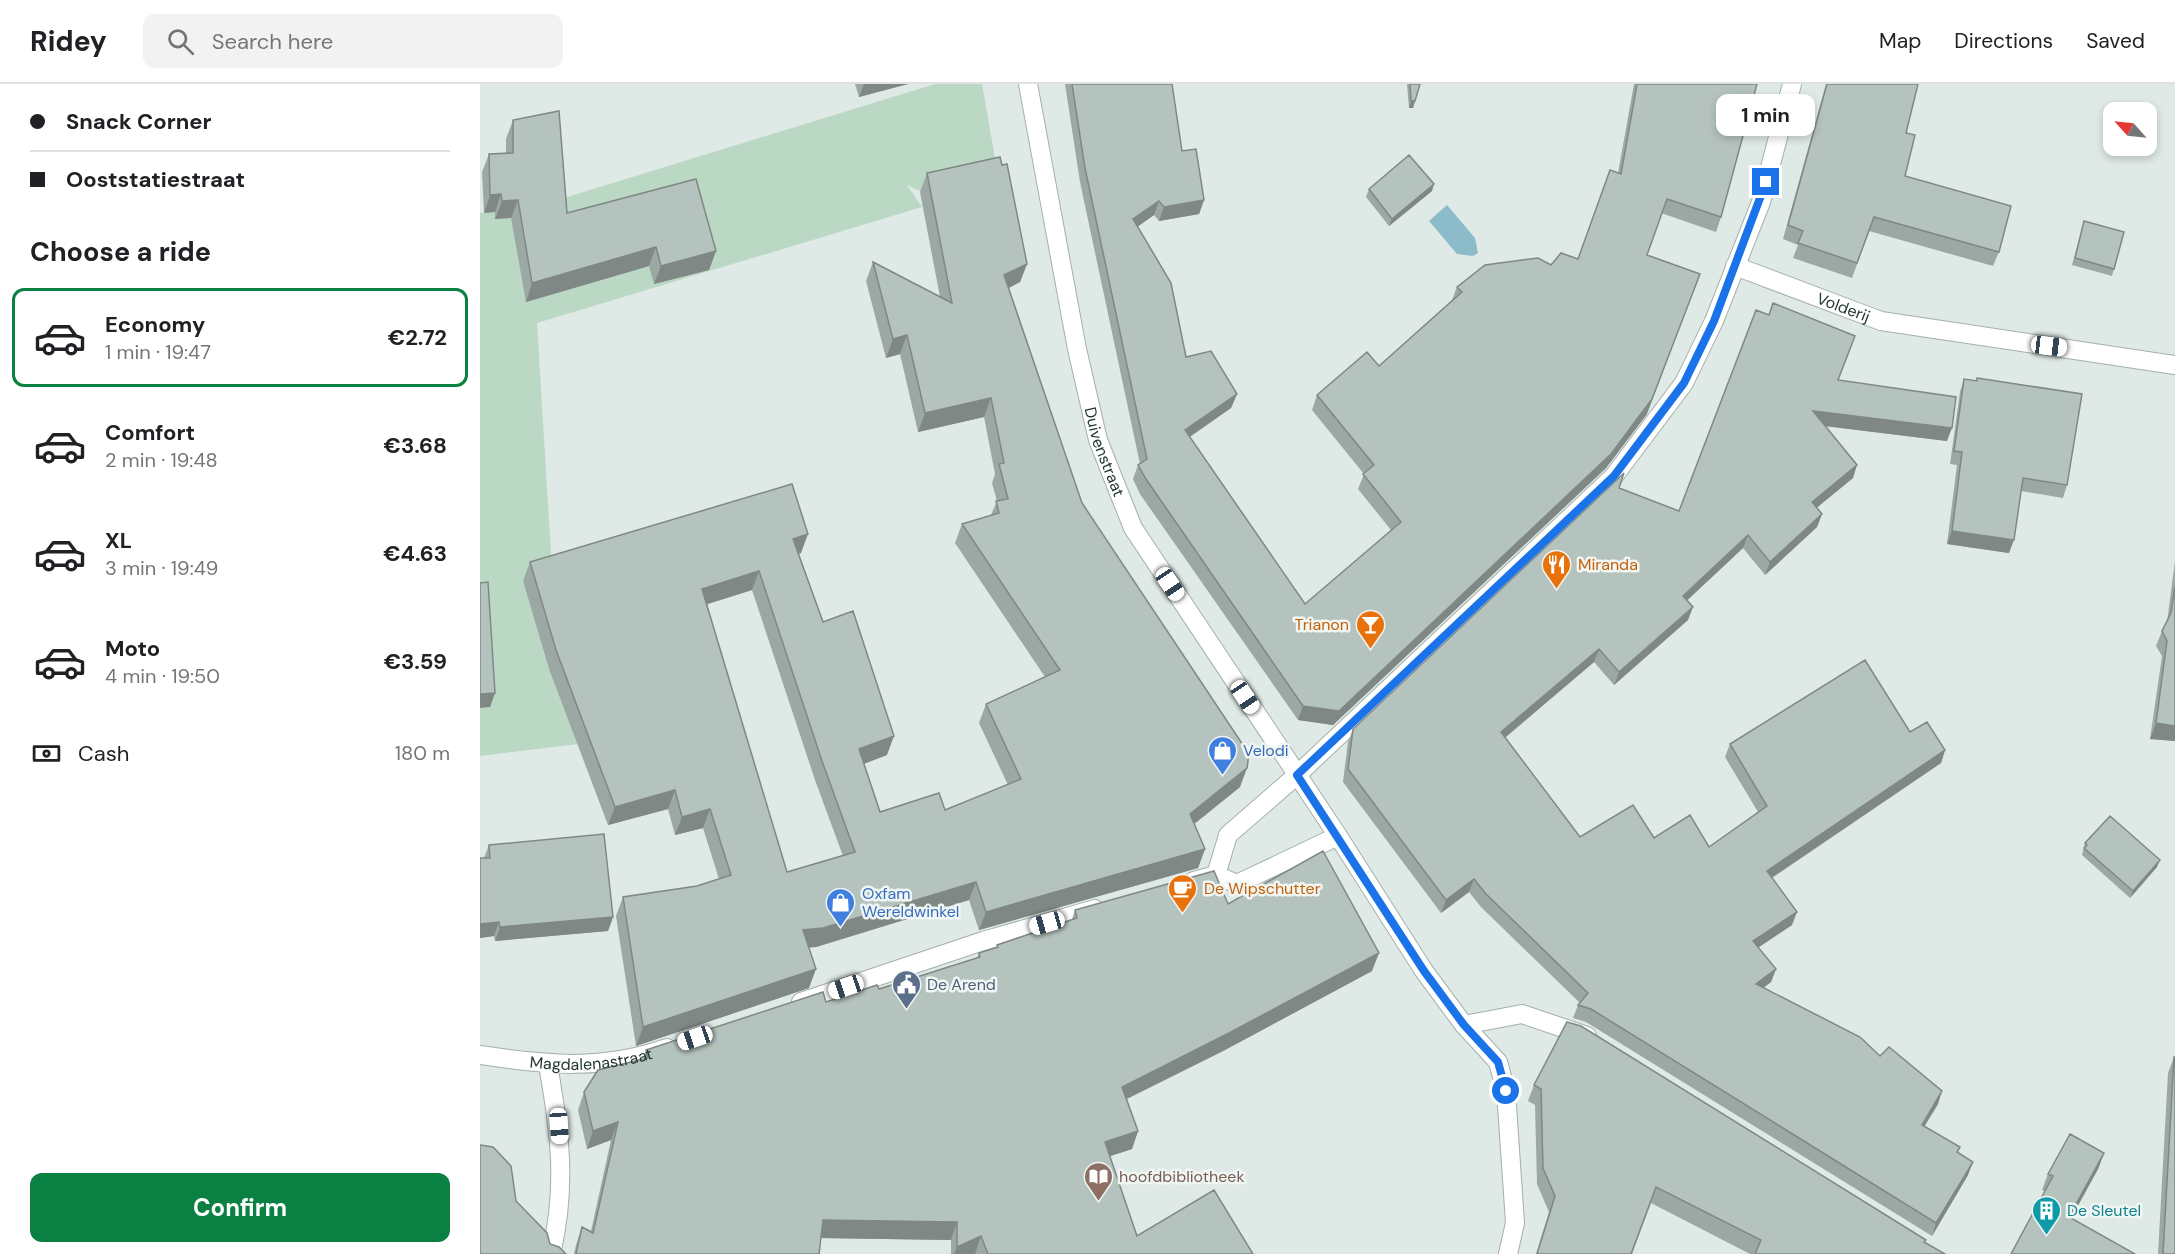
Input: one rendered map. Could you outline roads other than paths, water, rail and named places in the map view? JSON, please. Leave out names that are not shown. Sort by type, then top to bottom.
[{"type":"street","name":"Duivenstraat","points":[[1028,84],[1077,349],[1098,440],[1132,528],[1338,836],[1424,971],[1464,1025],[1498,1062],[1506,1091],[1515,1223],[1508,1254]]},
{"type":"street","points":[[1216,875],[1228,836],[1297,775],[1614,476],[1684,383],[1714,321],[1761,202],[1792,84]]},
{"type":"street","name":"Volderij","points":[[1735,266],[1881,321],[2175,365]]},
{"type":"street","points":[[1172,887],[1216,875],[1238,884],[1338,836]]},
{"type":"street","points":[[783,1009],[983,941],[1116,903]]},
{"type":"street","points":[[1464,1025],[1522,1014],[1580,1032],[1600,1044]]},
{"type":"street","name":"Magdalenastraat","points":[[480,1055],[548,1065],[612,1062],[641,1057],[679,1044]]},
{"type":"street","points":[[548,1065],[559,1126],[562,1171],[559,1221],[550,1254]]},
{"type":"water","points":[[1447,205],[1475,238],[1478,253],[1473,256],[1457,254],[1429,221]]},
{"type":"place","name":"Miranda","points":[[1557,590]]},
{"type":"place","name":"Trianon","points":[[1370,650]]},
{"type":"place","name":"Velodi","points":[[1222,776]]},
{"type":"place","name":"De Wipschutter","points":[[1183,914]]},
{"type":"place","name":"Oxfam Wereldwinkel","points":[[841,928]]},
{"type":"place","name":"De Arend","points":[[906,1010]]},
{"type":"place","name":"hoofdbibliotheek","points":[[1098,1202]]},
{"type":"place","name":"De Sleutel","points":[[2046,1236]]}]
